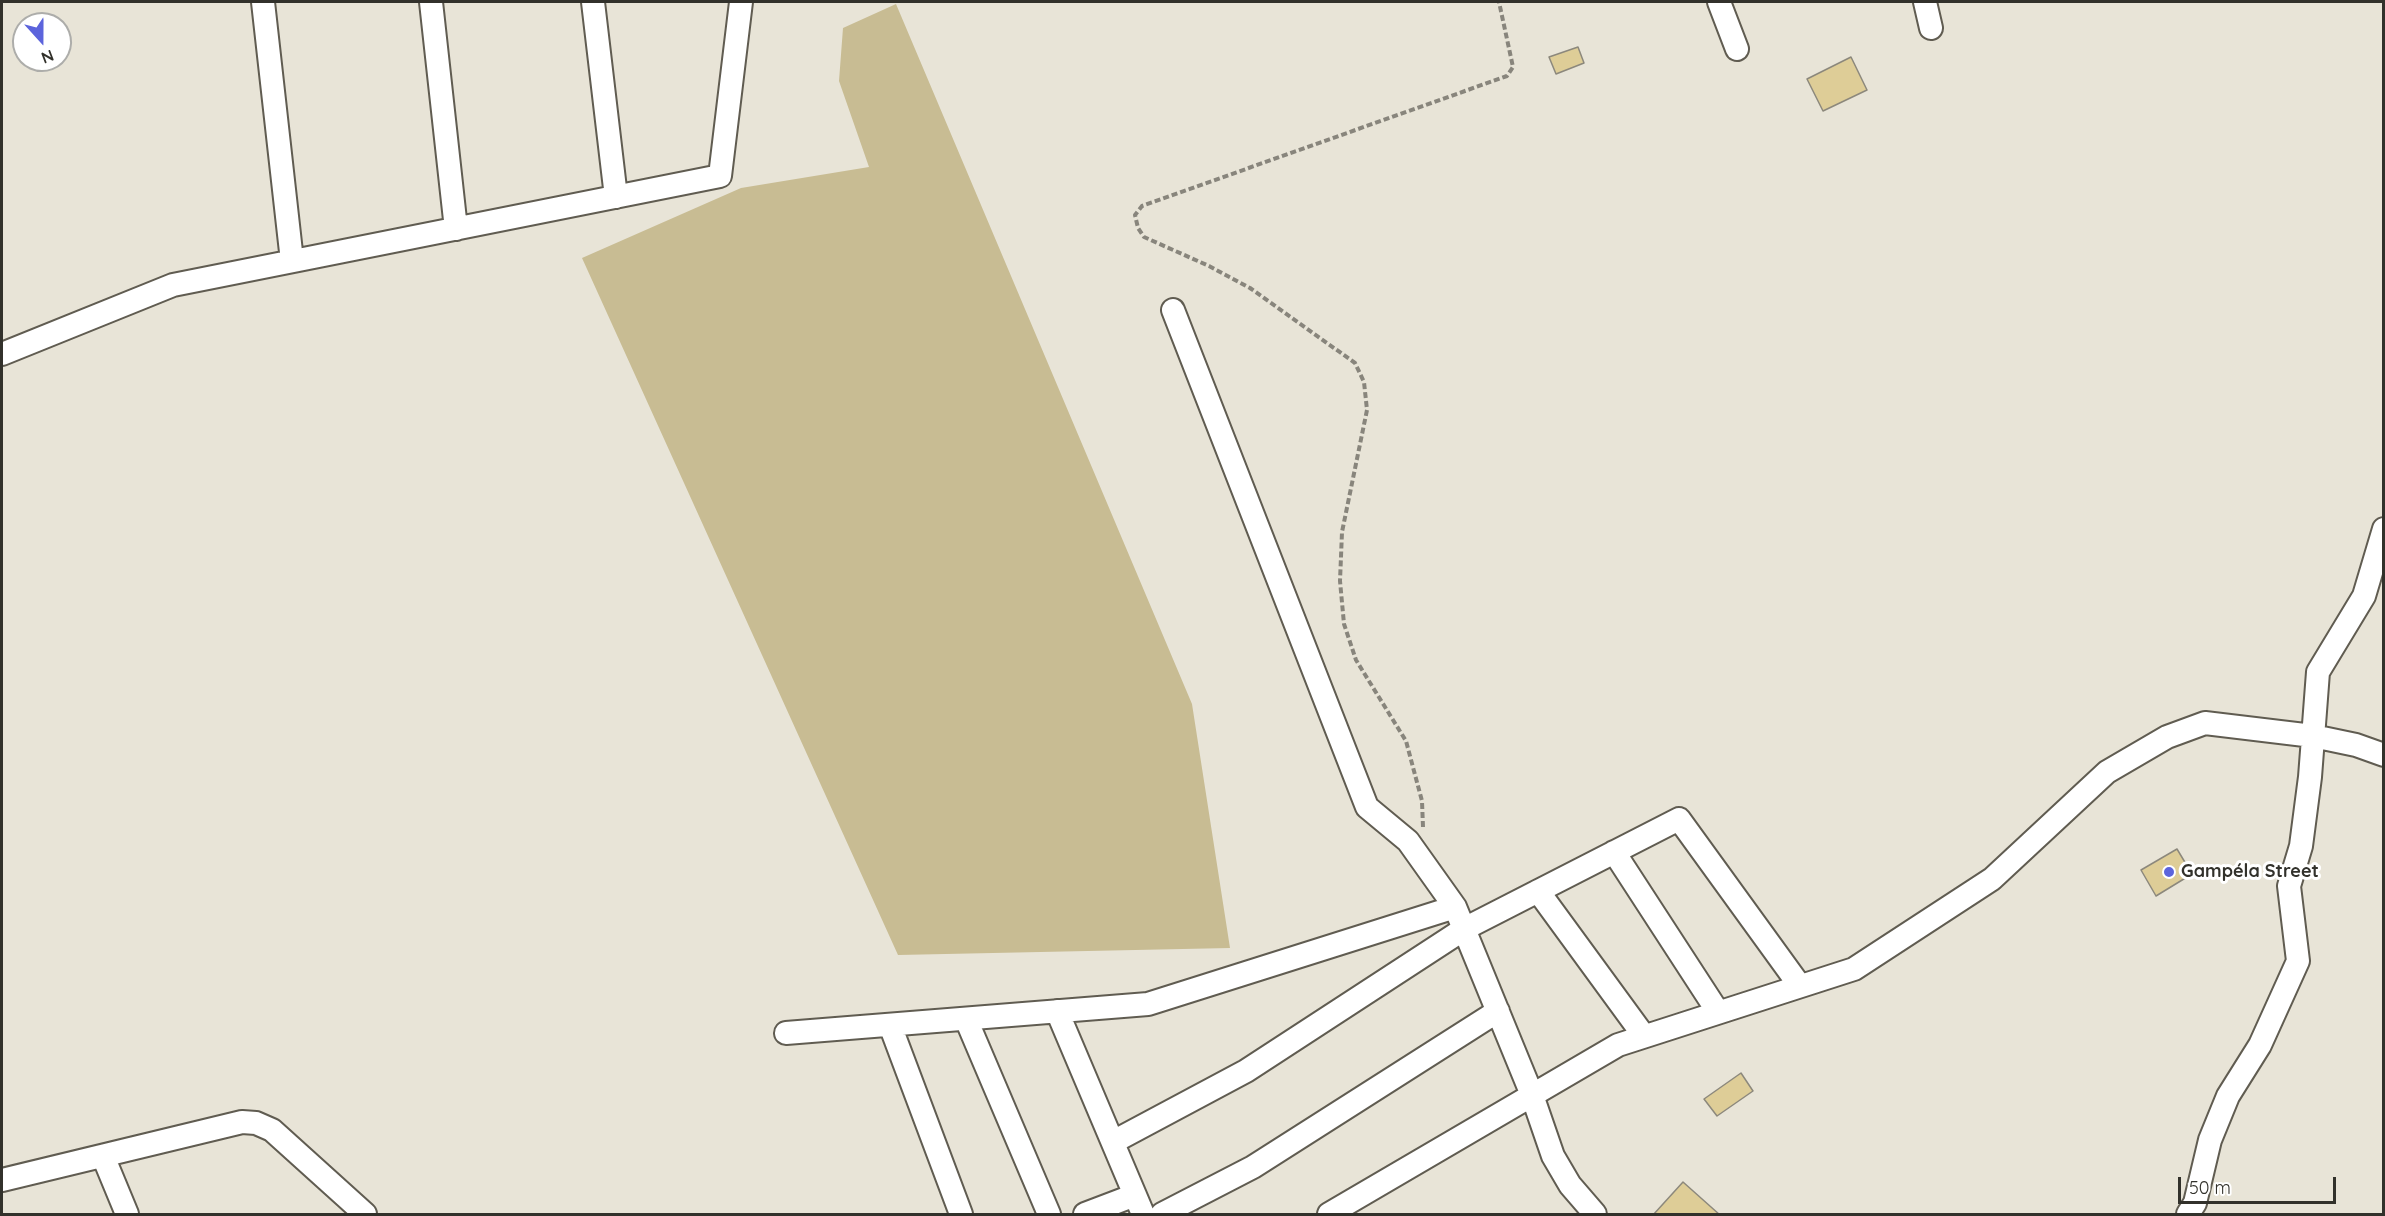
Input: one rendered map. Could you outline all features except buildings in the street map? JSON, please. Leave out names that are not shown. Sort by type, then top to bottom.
[{"type":"street","points":[[263,2],[292,261]]},
{"type":"street","points":[[431,2],[456,229]]},
{"type":"street","points":[[593,2],[616,197]]},
{"type":"street","points":[[2,354],[173,285],[720,176],[741,2]]},
{"type":"street","points":[[1719,2],[1737,49]]},
{"type":"street","points":[[1925,2],[1931,28]]},
{"type":"street","points":[[1173,309],[1367,807],[1408,841],[1455,907],[1532,1095],[1553,1156],[1570,1185],[1595,1215]]},
{"type":"street","points":[[2188,1215],[2195,1203],[2210,1140],[2228,1096],[2260,1045],[2298,961],[2289,886],[2301,846],[2318,672],[2364,596],[2384,529]]},
{"type":"street","points":[[1329,1215],[1618,1045],[1854,969],[1992,879],[2107,772],[2167,737],[2205,723],[2313,736],[2356,745],[2384,755]]},
{"type":"street","points":[[1113,1142],[1246,1071],[1464,929],[1679,819],[1800,986]]},
{"type":"street","points":[[1614,852],[1718,1012]]},
{"type":"street","points":[[1538,891],[1644,1036]]},
{"type":"street","points":[[786,1033],[1148,1004],[1455,907]]},
{"type":"street","points":[[1057,1011],[1139,1205],[1085,1215]]},
{"type":"street","points":[[1162,1215],[1253,1167],[1498,1011]]},
{"type":"street","points":[[966,1019],[1049,1215]]},
{"type":"street","points":[[890,1025],[961,1215]]},
{"type":"street","points":[[2,1180],[242,1122],[256,1123],[272,1130],[352,1211]]},
{"type":"street","points":[[103,1156],[126,1215]]},
{"type":"path","points":[[1425,864],[1422,801],[1406,741],[1356,660],[1344,624],[1340,581],[1342,532],[1367,410],[1364,382],[1355,363],[1250,288],[1209,266],[1144,237],[1137,228],[1135,215],[1142,206],[1507,76],[1513,67],[1499,2]]},
{"type":"shaded area","points":[[896,4],[1192,704],[1230,948],[898,955],[582,258],[741,188],[869,167],[839,81],[843,28]]},
{"type":"place","name":"Gampéla Street","points":[[2169,872]]}]
